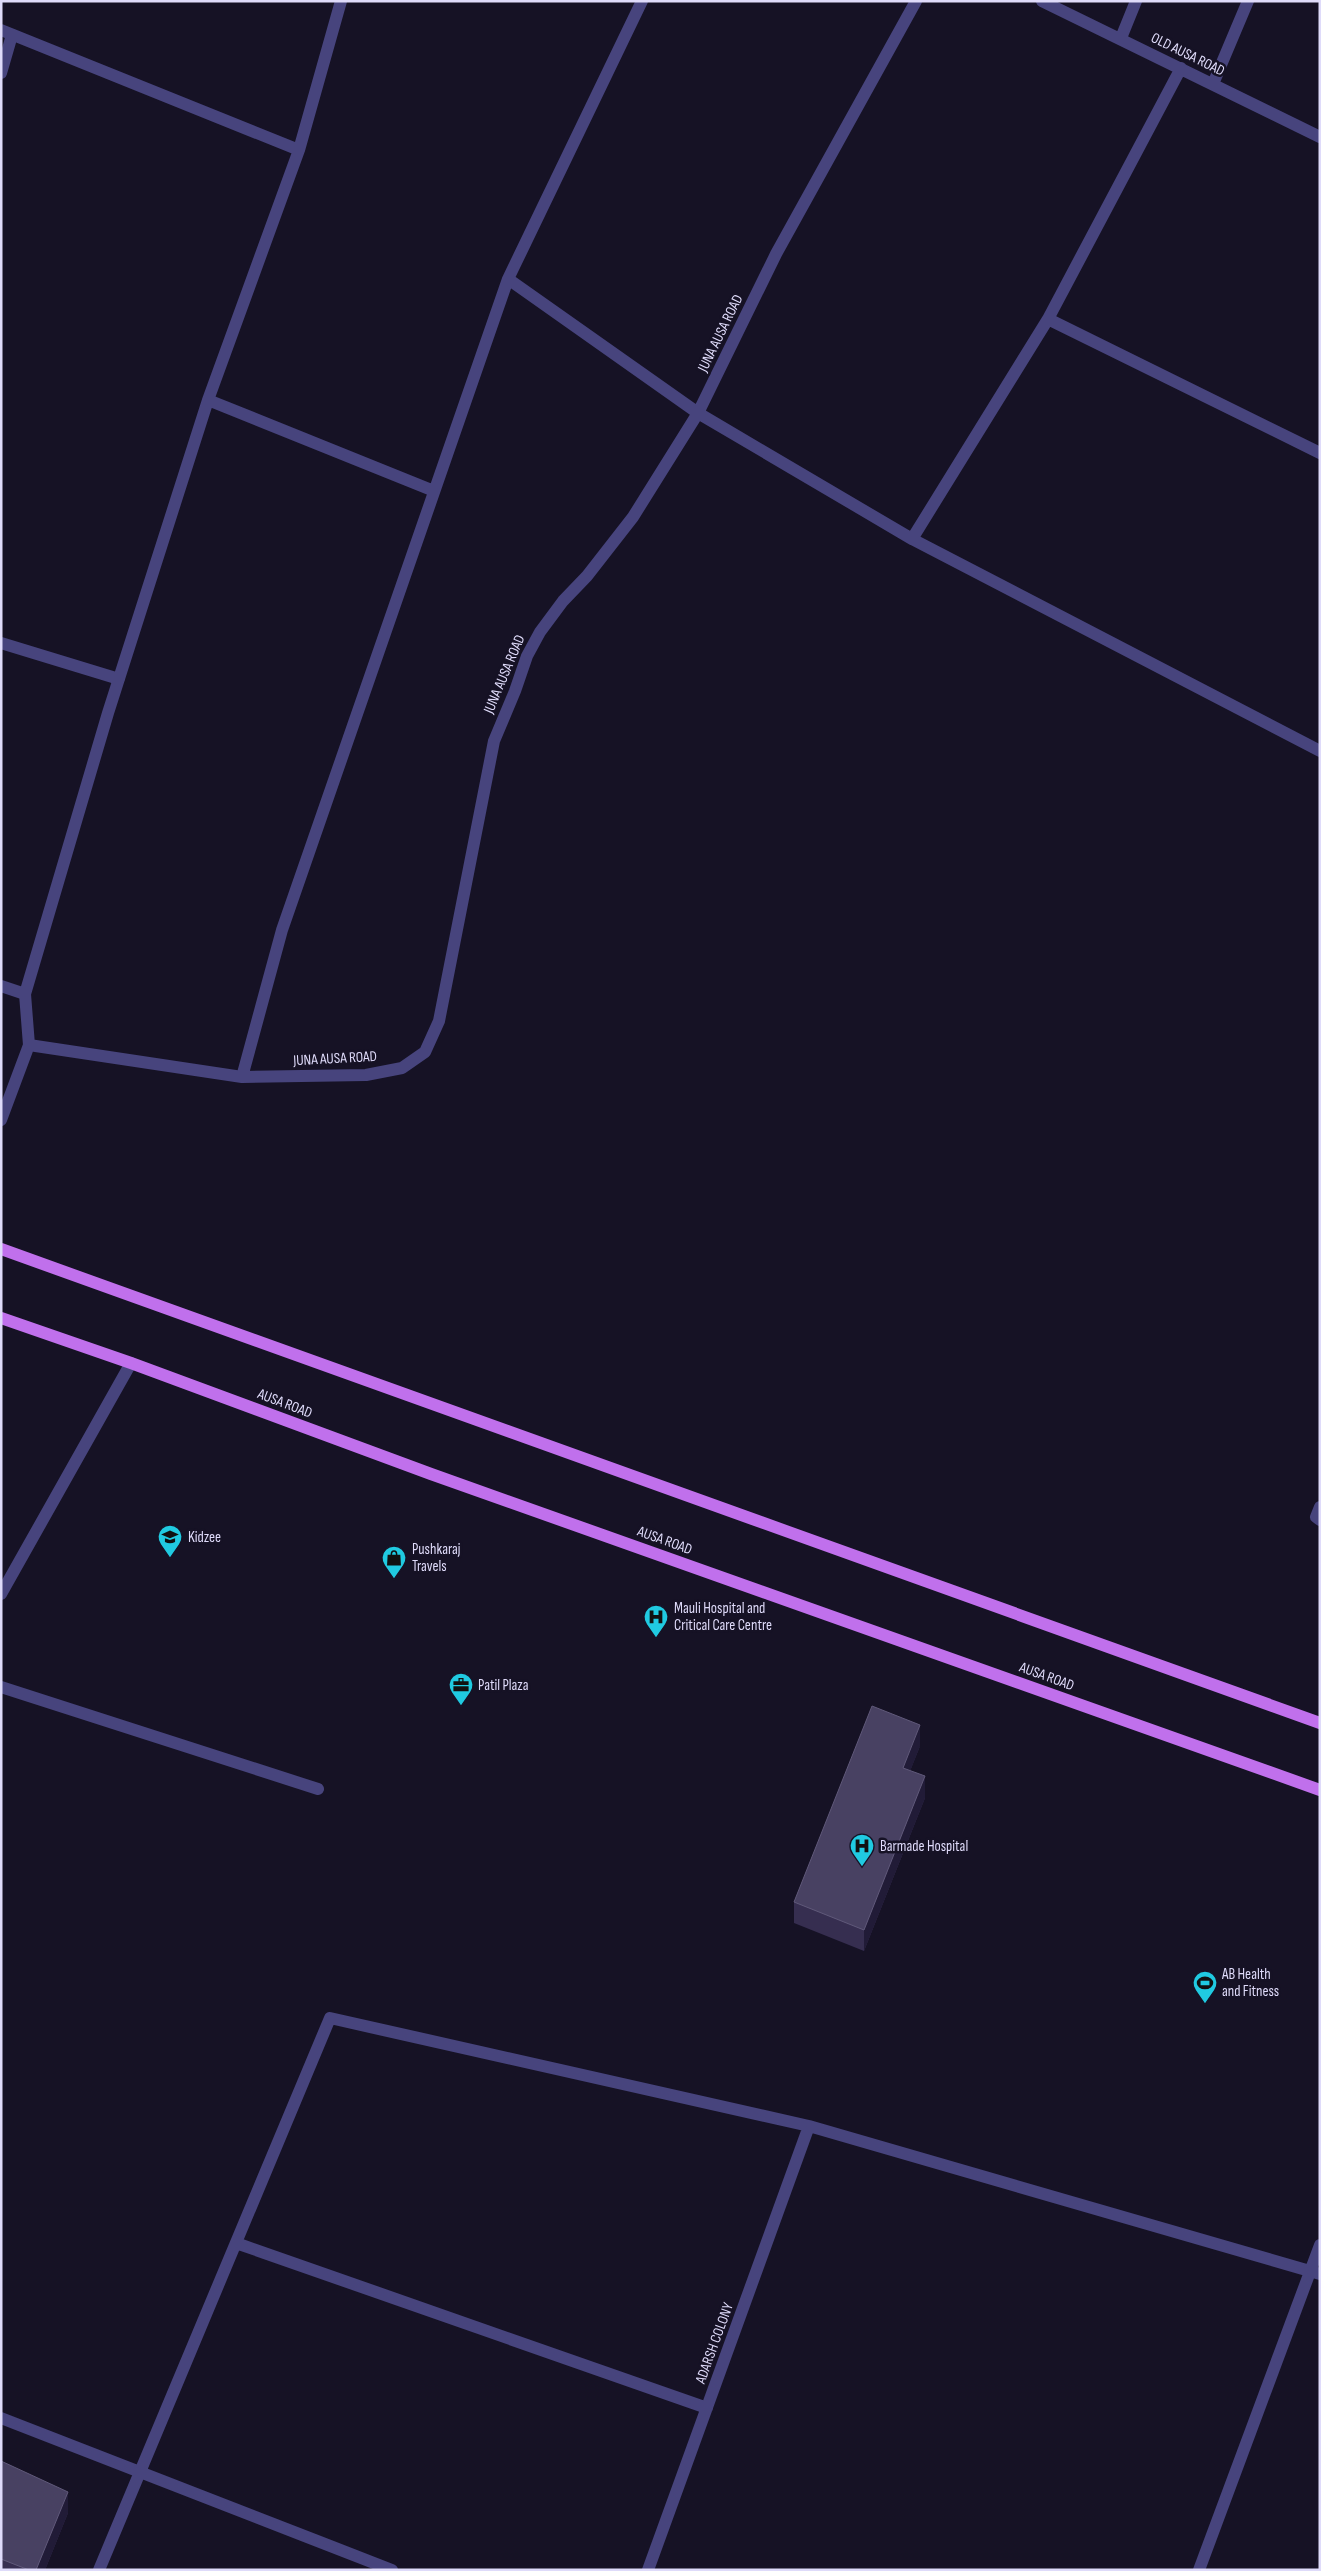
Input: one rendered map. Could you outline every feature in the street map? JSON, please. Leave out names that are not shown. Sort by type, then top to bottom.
[{"type":"main road","points":[[1,1249],[1320,1723]]},
{"type":"main road","name":"AUSA ROAD","points":[[1,1318],[131,1363],[440,1477],[1320,1790]]},
{"type":"street","points":[[1,1120],[29,1045],[25,994],[119,679],[208,400],[299,150],[341,1]]},
{"type":"street","points":[[242,1077],[282,930],[508,279],[642,1]]},
{"type":"street","name":"JUNA AUSA ROAD","points":[[29,1045],[242,1077],[366,1075],[402,1068],[425,1052],[439,1021],[494,741],[527,656],[540,632],[563,601],[587,576],[634,517],[698,413],[776,254],[916,1]]},
{"type":"street","name":"OLD AUSA ROAD","points":[[1042,1],[1122,38],[1320,137]]},
{"type":"street","points":[[1122,38],[1136,1]]},
{"type":"street","points":[[1213,84],[1248,1]]},
{"type":"street","points":[[1,73],[7,33],[299,150]]},
{"type":"street","points":[[912,539],[1048,319],[1181,68]]},
{"type":"street","points":[[508,279],[698,413],[912,539],[1320,751]]},
{"type":"street","points":[[1048,319],[1320,453]]},
{"type":"street","points":[[208,400],[434,491]]},
{"type":"street","points":[[1,643],[119,679]]},
{"type":"street","points":[[1,986],[25,994]]},
{"type":"street","points":[[1,1594],[131,1363]]},
{"type":"street","points":[[1320,1507],[1316,1518],[1320,1520]]},
{"type":"street","points":[[1,1687],[318,1789]]},
{"type":"street","points":[[99,2570],[330,2018],[809,2126],[1314,2273]]},
{"type":"street","name":"ADARSH COLONY","points":[[648,2570],[809,2126]]},
{"type":"street","points":[[236,2243],[707,2408]]},
{"type":"street","points":[[1199,2570],[1314,2273],[1320,2245]]},
{"type":"street","points":[[1,2418],[392,2570]]},
{"type":"building","points":[[872,1706],[920,1725],[903,1768],[925,1776],[864,1930],[794,1902]]},
{"type":"building","points":[[1,2461],[68,2492],[36,2570],[29,2570],[1,2559]]},
{"type":"place","name":"Kidzee","points":[[170,1558]]},
{"type":"place","name":"Pushkaraj Travels","points":[[394,1579]]},
{"type":"place","name":"Mauli Hospital and Critical Care Centre","points":[[656,1638]]},
{"type":"place","name":"Patil Plaza","points":[[461,1706]]},
{"type":"place","name":"Barmade Hospital","points":[[862,1867]]},
{"type":"place","name":"AB Health and Fitness","points":[[1205,2004]]}]
